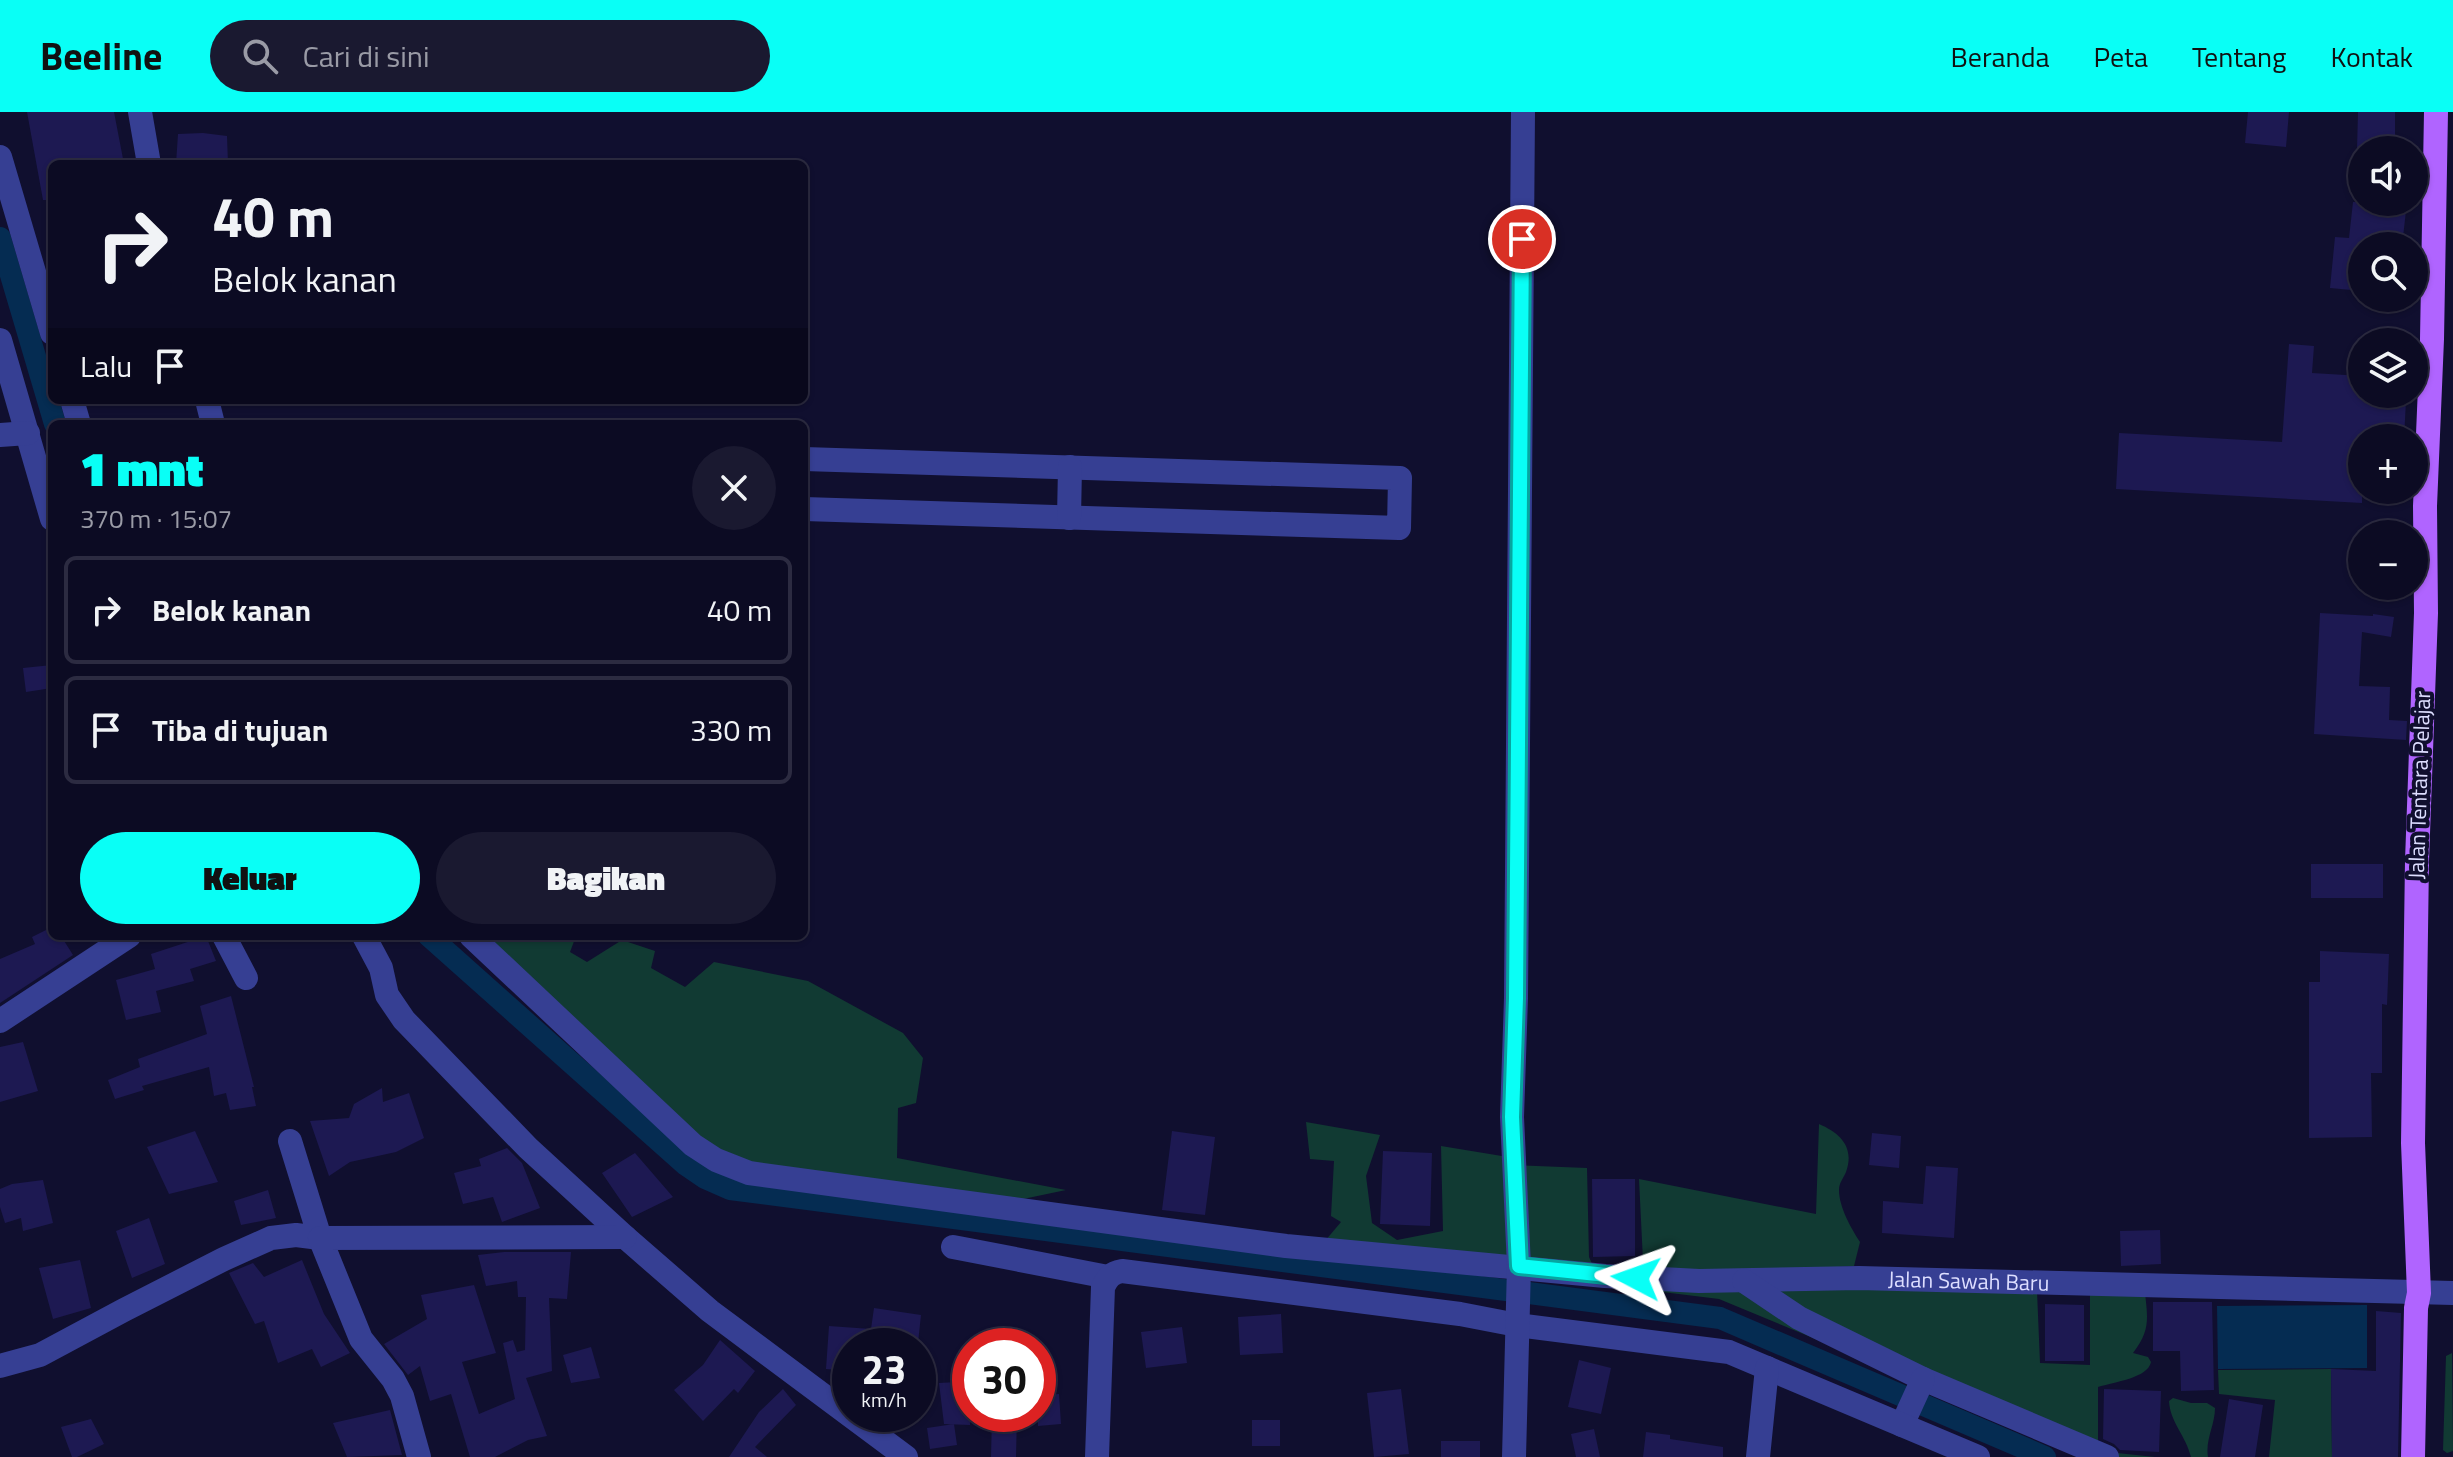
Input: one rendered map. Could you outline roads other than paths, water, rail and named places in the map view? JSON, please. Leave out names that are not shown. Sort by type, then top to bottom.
[{"type":"main road","name":"Jalan Tentara Pelajar","points":[[2413,1457],[2416,1308],[2419,1293],[2413,1143],[2417,846],[2426,613],[2425,506],[2436,112]]},
{"type":"street","points":[[140,112],[148,160]]},
{"type":"street","points":[[1514,1457],[1518,1274],[1512,1117],[1516,982],[1523,112]]},
{"type":"street","points":[[0,157],[48,319]]},
{"type":"street","points":[[0,340],[48,505]]},
{"type":"street","points":[[0,435],[28,433]]},
{"type":"street","points":[[808,459],[1400,478],[1399,528],[808,509]]},
{"type":"street","points":[[1069,518],[1070,467]]},
{"type":"street","points":[[0,1021],[123,940]]},
{"type":"street","points":[[226,940],[246,978]]},
{"type":"street","points":[[366,940],[381,968],[387,995],[404,1020],[528,1148],[710,1311],[906,1457]]},
{"type":"street","name":"Jalan Sawah Baru","points":[[475,940],[693,1145],[716,1160],[749,1173],[1271,1244],[1518,1274],[1699,1281],[1859,1278],[2453,1293]]},
{"type":"street","points":[[290,1141],[320,1238],[361,1339],[393,1379],[402,1396],[419,1457]]},
{"type":"street","points":[[0,1366],[40,1355],[152,1295],[271,1238],[296,1235],[320,1238],[625,1237]]},
{"type":"street","points":[[953,1247],[1108,1277]]},
{"type":"street","points":[[1097,1457],[1103,1287],[1113,1273],[1135,1272],[1517,1319],[1729,1352],[1904,1421],[1978,1457]]},
{"type":"street","points":[[1744,1281],[1799,1318],[1921,1384],[2107,1457]]},
{"type":"street","points":[[1758,1457],[1767,1368]]},
{"type":"street","points":[[1904,1421],[1921,1384]]},
{"type":"water","points":[[2367,1305],[2367,1368],[2218,1369],[2217,1306]]},
{"type":"waterway","points":[[0,238],[48,400]]},
{"type":"waterway","points":[[49,404],[54,420]]},
{"type":"waterway","points":[[433,940],[686,1165],[730,1189],[1720,1318],[2045,1457]]}]
